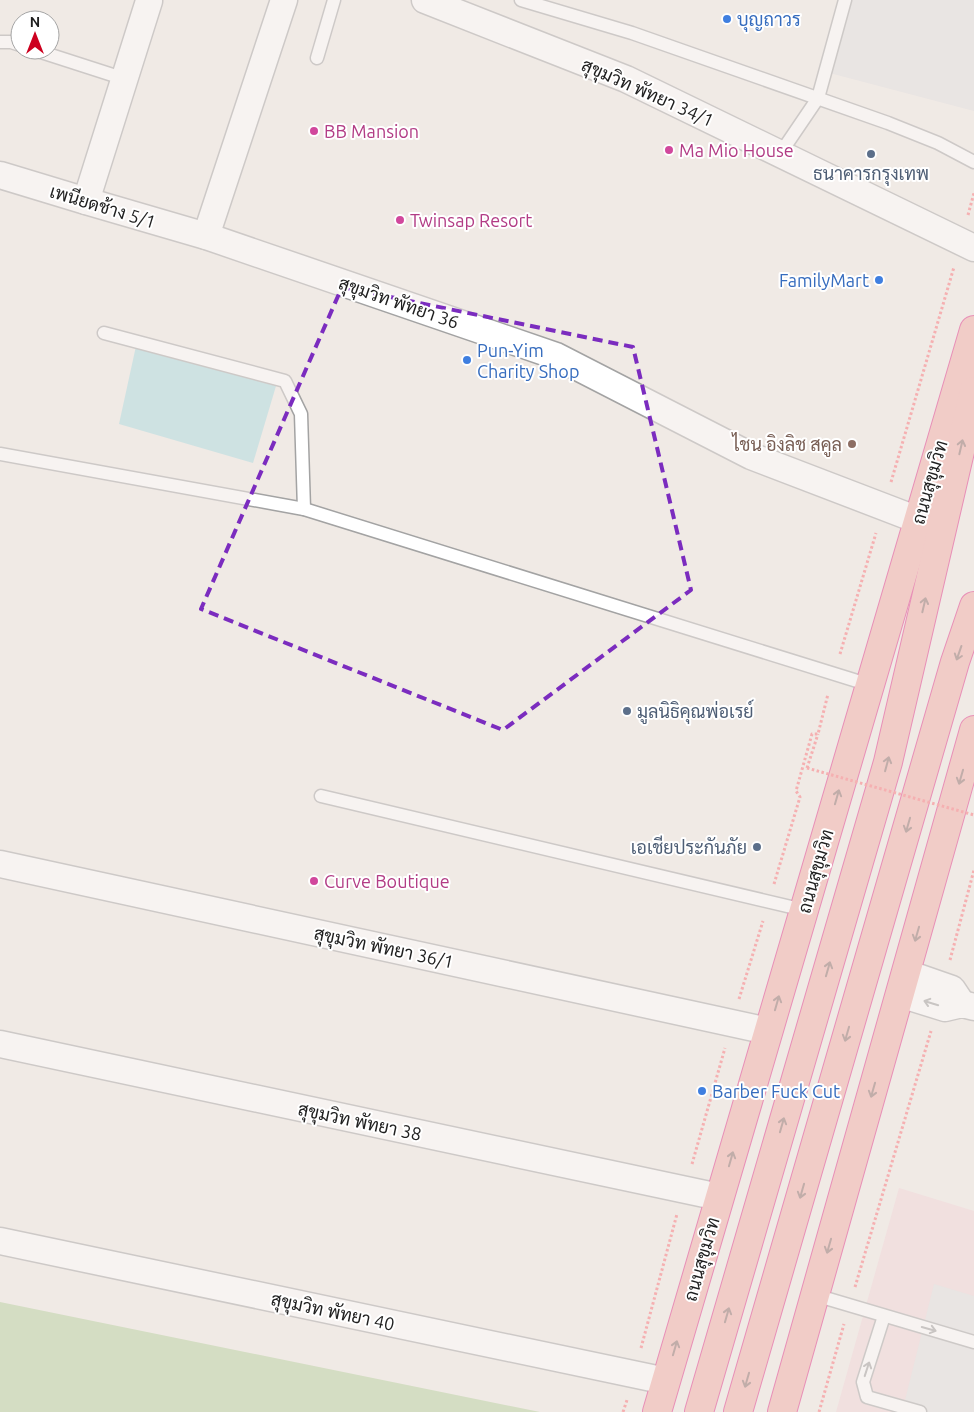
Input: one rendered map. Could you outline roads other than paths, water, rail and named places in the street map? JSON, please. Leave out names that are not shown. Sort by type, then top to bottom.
[{"type":"highway","name":"ถนนสุขุมวิท","points":[[657,1412],[974,330]]},
{"type":"highway","name":"ถนนสุขุมวิท","points":[[699,1412],[888,762],[974,391]]},
{"type":"highway","points":[[738,1412],[950,681],[974,606]]},
{"type":"highway","points":[[782,1412],[974,730]]},
{"type":"street","points":[[206,236],[284,0]]},
{"type":"street","name":"สุขุมวิท พัทยา 34/1","points":[[425,0],[626,79],[974,248]]},
{"type":"street","points":[[86,202],[149,1]]},
{"type":"street","name":"เพนียดช้าง 5/1","points":[[0,175],[206,236]]},
{"type":"street","name":"สุขุมวิท พัทยา 36","points":[[206,236],[556,356],[751,456],[918,520]]},
{"type":"street","name":"สุขุมวิท พัทยา 36/1","points":[[0,864],[768,1031]]},
{"type":"street","points":[[903,983],[954,1000]]},
{"type":"street","name":"สุขุมวิท พัทยา 38","points":[[0,1044],[719,1197]]},
{"type":"street","name":"สุขุมวิท พัทยา 40","points":[[0,1241],[666,1381]]},
{"type":"lane","points":[[317,58],[334,0]]},
{"type":"lane","points":[[521,0],[632,33],[888,123],[938,143],[974,162]]},
{"type":"lane","points":[[780,154],[818,98],[845,0]]},
{"type":"lane","points":[[60,58],[125,79]]},
{"type":"lane","points":[[104,333],[285,381],[300,414],[304,509]]},
{"type":"lane","points":[[0,454],[304,509],[870,685]]},
{"type":"lane","points":[[321,796],[804,910]]},
{"type":"lane","points":[[815,1295],[974,1342]]},
{"type":"lane","points":[[884,1316],[862,1382],[868,1397],[920,1412]]},
{"type":"water","points":[[136,346],[276,386],[253,463],[119,424]]},
{"type":"place","name":"บุญถาวร","points":[[727,19]]},
{"type":"place","name":"BB Mansion","points":[[314,131]]},
{"type":"place","name":"Ma Mio House","points":[[669,150]]},
{"type":"place","name":"ธนาคารกรุงเทพ","points":[[871,154]]},
{"type":"place","name":"Twinsap Resort","points":[[400,220]]},
{"type":"place","name":"FamilyMart","points":[[879,280]]},
{"type":"place","name":"Pun-Yim Charity Shop","points":[[467,360]]},
{"type":"place","name":"ไชน อิงลิช สคูล","points":[[852,444]]},
{"type":"place","name":"มูลนิธิคุณพ่อเรย์","points":[[627,711]]},
{"type":"place","name":"เอเชียประกันภัย","points":[[757,847]]},
{"type":"place","name":"Curve Boutique","points":[[314,881]]},
{"type":"place","name":"Barber Fuck Cut","points":[[702,1091]]}]
